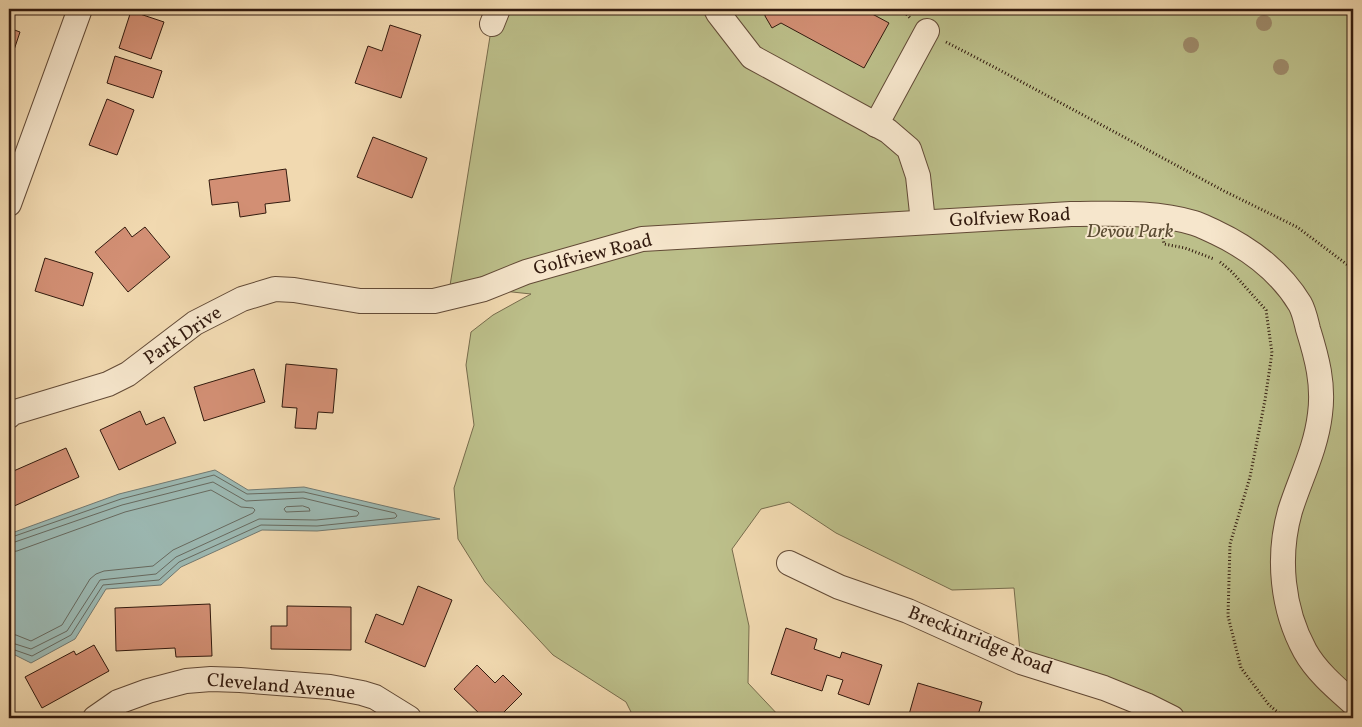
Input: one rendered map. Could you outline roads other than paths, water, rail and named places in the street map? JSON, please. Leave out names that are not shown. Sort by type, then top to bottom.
[{"type":"street","points":[[9,204],[80,9]]},
{"type":"street","points":[[716,9],[752,57],[888,131],[909,149],[918,176],[923,222]]},
{"type":"street","points":[[876,125],[927,31]]},
{"type":"street","name":"Golfview Road","points":[[448,298],[484,289],[526,272],[642,239],[1071,214],[1140,214],[1195,223],[1237,242],[1276,272],[1301,306],[1316,354],[1322,382],[1320,415],[1310,458],[1290,510],[1285,536],[1284,583],[1286,599],[1305,651],[1315,666],[1353,704]]},
{"type":"street","name":"Park Drive","points":[[10,414],[108,384],[128,374],[195,323],[242,299],[275,289],[294,290],[360,301],[434,301],[448,298]]},
{"type":"street","name":"Breckinridge Road","points":[[789,563],[839,587],[908,611],[1021,662],[1104,688],[1172,718]]},
{"type":"street","name":"Cleveland Avenue","points":[[95,718],[118,702],[148,691],[186,681],[211,679],[330,687],[362,692],[410,718]]},
{"type":"water","points":[[215,470],[248,490],[304,487],[440,519],[317,531],[262,530],[181,567],[161,585],[106,589],[75,639],[31,663],[9,652],[9,534],[119,494]]},
{"type":"park label","name":"Devou Park","points":[[1130,232]]}]
